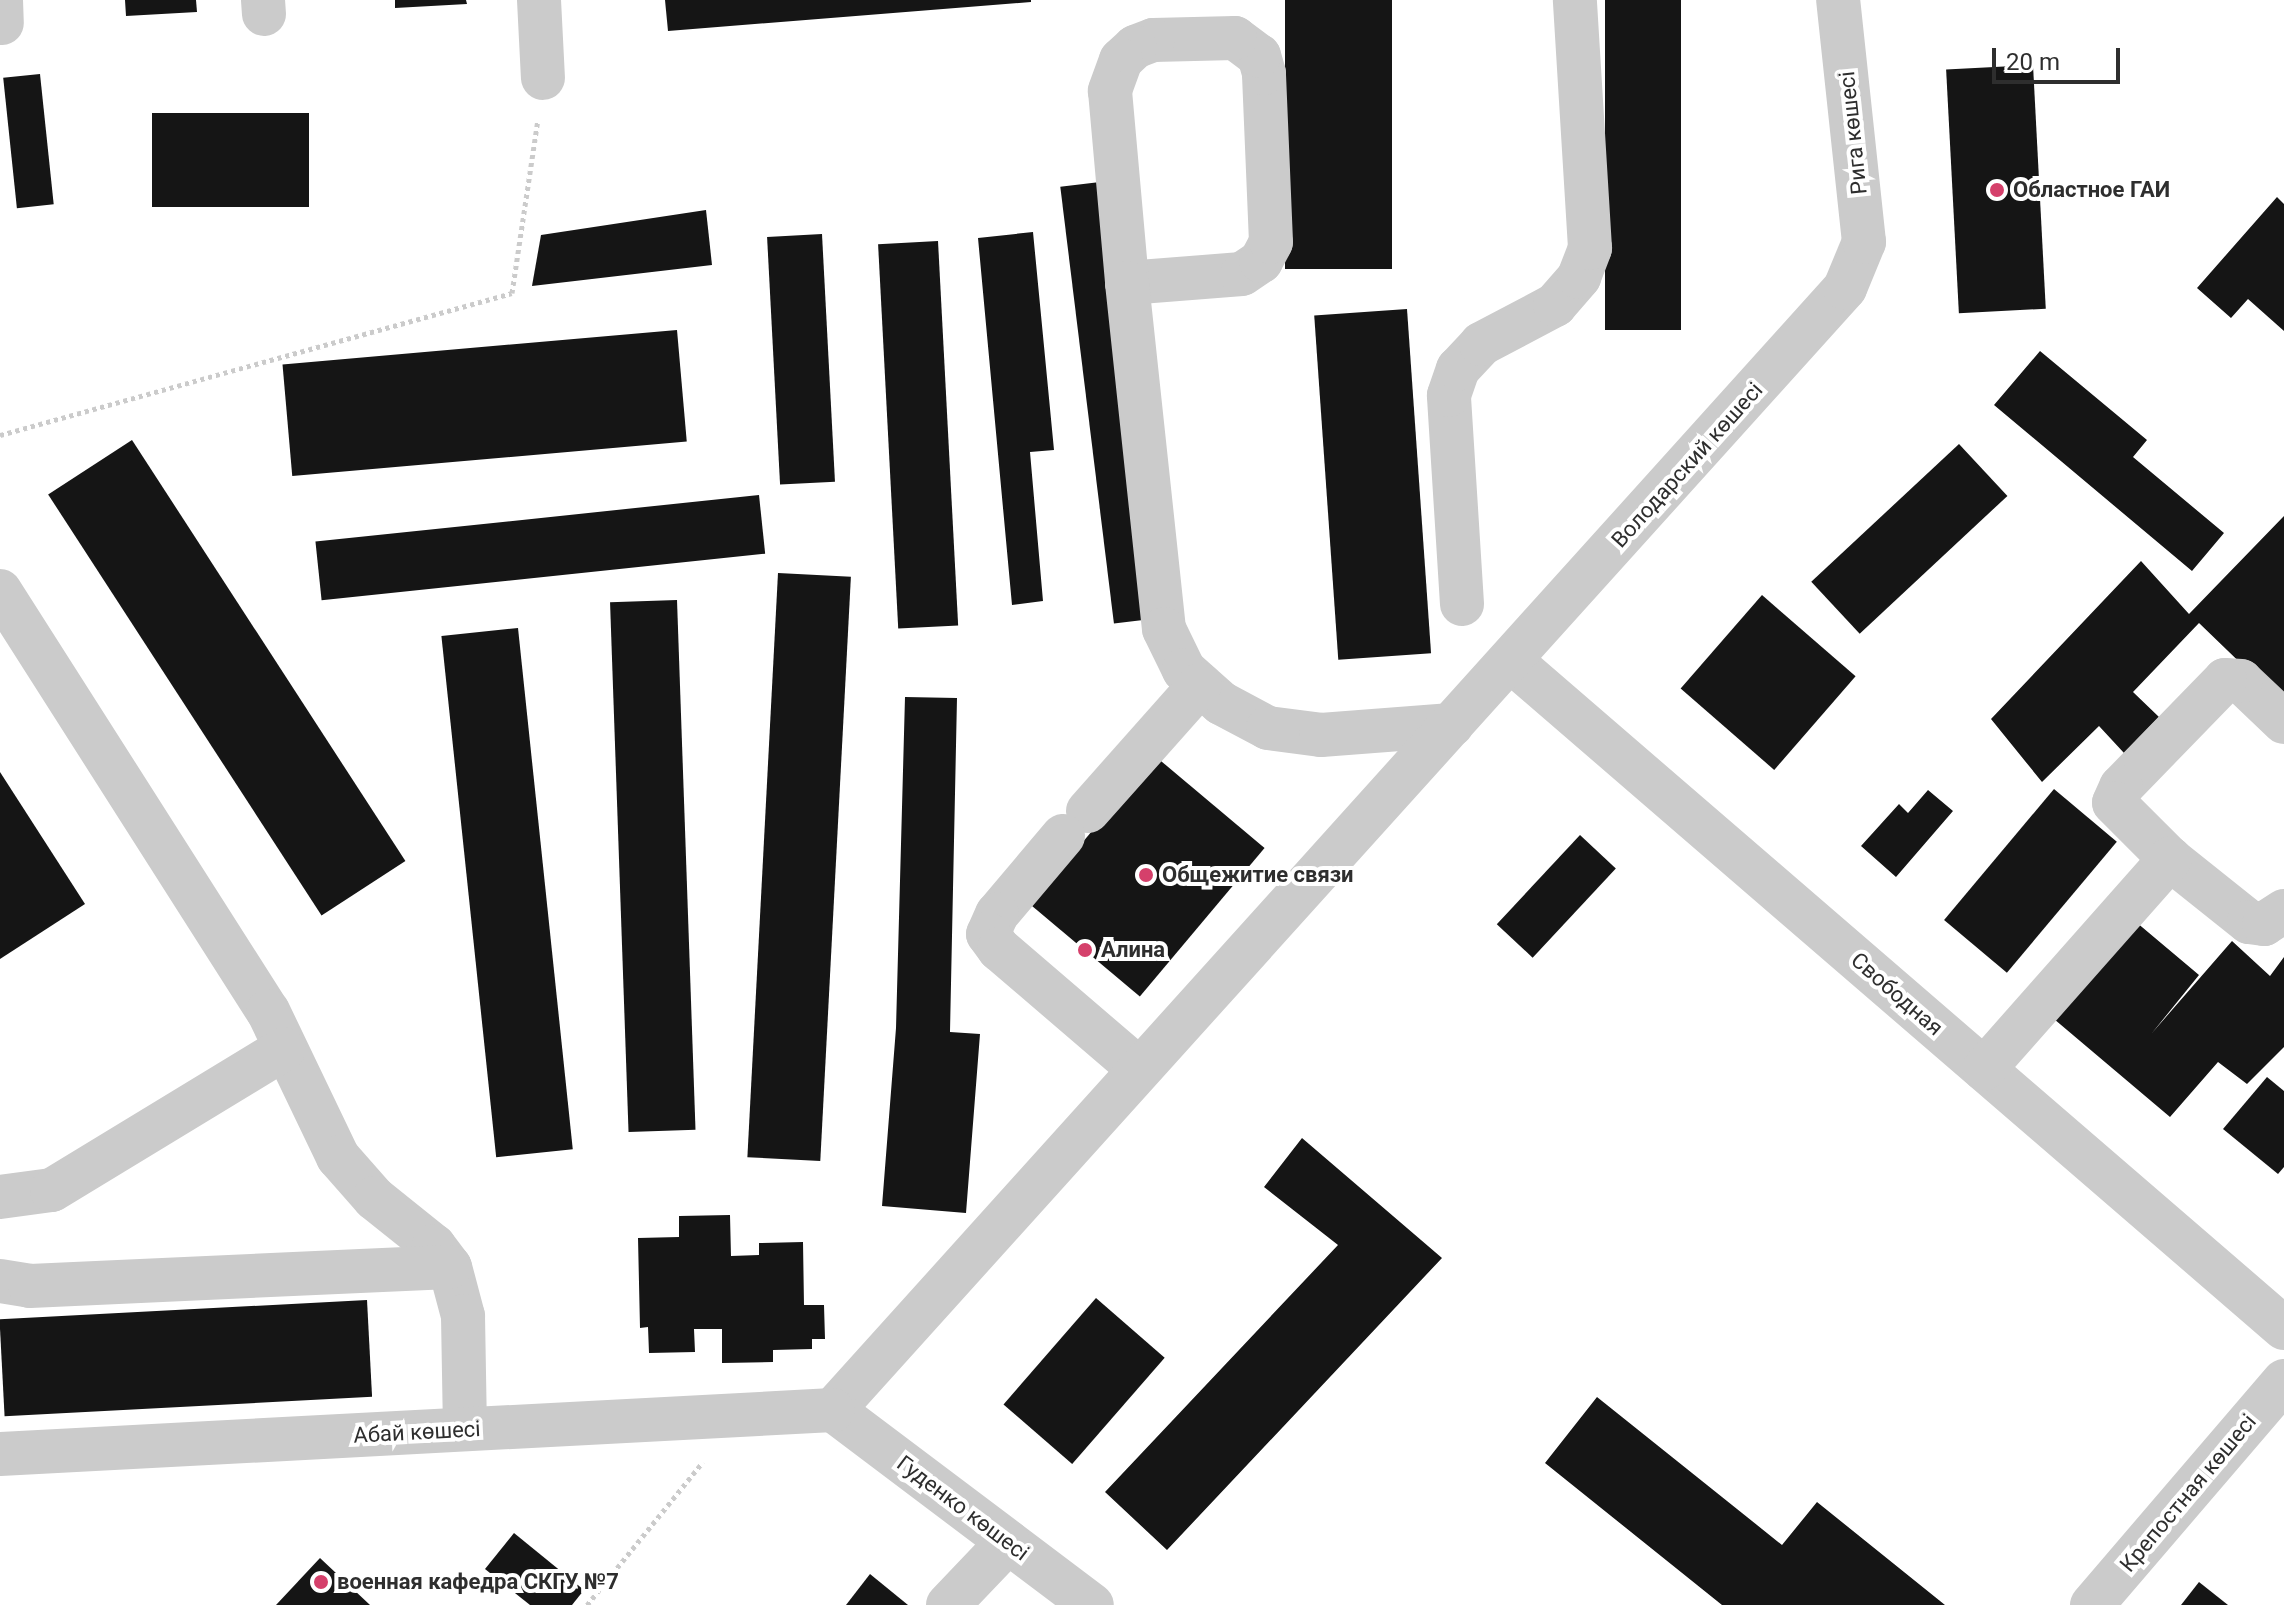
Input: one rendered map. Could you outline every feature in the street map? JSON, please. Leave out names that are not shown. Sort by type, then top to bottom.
[{"type":"street","points":[[539,0],[543,78]]},
{"type":"street","points":[[1462,604],[1449,395],[1458,369],[1481,344],[1555,305],[1579,277],[1590,248],[1575,0]]},
{"type":"street","name":"Рига көшесі","points":[[1838,0],[1862,220],[1858,266]]},
{"type":"street","points":[[1127,283],[1242,274],[1261,261],[1271,242],[1264,73],[1259,56],[1235,38],[1153,40],[1121,60],[1110,91],[1127,283],[1164,629],[1173,654],[1200,685],[1245,718],[1295,734],[1452,725]]},
{"type":"street","name":"Володарский көшесі","points":[[833,1410],[1828,308],[1858,266]]},
{"type":"street","points":[[0,591],[246,974],[338,1157],[374,1198],[434,1246],[450,1267],[463,1316],[465,1429]]},
{"type":"street","name":"Свободная","points":[[1511,661],[2284,1328]]},
{"type":"street","points":[[2284,722],[2241,681],[2225,680],[2114,795],[2117,811],[2170,859],[2249,922],[2264,924],[2284,911]]},
{"type":"street","points":[[1139,1069],[999,949],[988,934],[997,914],[1200,685]]},
{"type":"street","points":[[1984,1069],[2170,859]]},
{"type":"street","points":[[0,1197],[52,1190],[284,1049]]},
{"type":"street","points":[[0,1281],[30,1286],[450,1267]]},
{"type":"street","name":"Крепостная көшесі","points":[[2092,1605],[2284,1381]]},
{"type":"street","name":"Абай көшесі","points":[[0,1454],[833,1410]]},
{"type":"street","name":"Гуденко көшесі","points":[[833,1410],[1092,1605]]},
{"type":"street","points":[[948,1605],[1008,1542]]},
{"type":"path","points":[[0,435],[512,293],[543,78]]},
{"type":"path","points":[[587,1605],[742,1415]]},
{"type":"building","points":[[125,0],[196,0],[197,12],[126,16]]},
{"type":"building","points":[[395,0],[466,0],[467,4],[395,8]]},
{"type":"building","points":[[665,0],[1031,0],[1031,2],[668,31]]},
{"type":"building","points":[[1285,0],[1392,0],[1392,269],[1285,269]]},
{"type":"building","points":[[1605,0],[1681,0],[1681,330],[1605,330]]},
{"type":"building","name":"Областное ГАИ","points":[[2033,65],[2046,309],[1959,313],[1946,70]]},
{"type":"building","points":[[40,74],[54,204],[17,208],[3,78]]},
{"type":"building","points":[[152,113],[309,113],[309,207],[152,207]]},
{"type":"building","points":[[1100,182],[1154,619],[1114,624],[1060,187]]},
{"type":"building","points":[[2277,197],[2284,204],[2284,331],[2248,299],[2231,318],[2197,288]]},
{"type":"building","points":[[706,210],[712,265],[532,286],[541,235]]},
{"type":"building","points":[[1033,232],[1054,450],[1030,452],[1043,601],[1012,605],[978,238]]},
{"type":"building","points":[[822,234],[835,482],[780,485],[767,237]]},
{"type":"building","points":[[938,241],[958,625],[898,629],[878,244]]},
{"type":"building","points":[[1407,309],[1431,653],[1338,660],[1314,315]]},
{"type":"building","points":[[677,330],[687,442],[292,476],[283,365]]},
{"type":"building","points":[[2040,351],[2147,440],[2133,457],[2224,533],[2192,571],[1994,405]]},
{"type":"building","points":[[132,440],[405,861],[322,915],[48,494]]},
{"type":"building","points":[[1959,444],[2007,496],[1860,634],[1811,582]]},
{"type":"building","points":[[759,495],[765,554],[322,600],[315,542]]},
{"type":"building","points":[[2284,516],[2284,705],[2199,623],[2133,692],[2159,717],[2124,753],[2099,726],[2042,782],[1991,719],[2141,561],[2189,614]]},
{"type":"building","points":[[778,573],[851,577],[820,1161],[747,1157]]},
{"type":"building","points":[[1762,595],[1856,676],[1774,770],[1681,689]]},
{"type":"building","points":[[677,600],[695,1130],[629,1132],[610,602]]},
{"type":"building","points":[[518,628],[573,1149],[496,1157],[441,636]]},
{"type":"building","points":[[905,697],[957,698],[950,1032],[980,1034],[966,1213],[882,1206],[896,1028]]},
{"type":"building","name":"Общежитие связи","points":[[1155,756],[1265,848],[1140,997],[1030,905]]},
{"type":"building","points":[[0,772],[85,904],[0,959]]},
{"type":"building","points":[[2054,789],[2117,842],[2007,973],[1944,920]]},
{"type":"building","points":[[1928,790],[1953,811],[1896,877],[1861,846],[1899,804],[1908,813]]},
{"type":"building","points":[[1580,835],[1616,868],[1533,958],[1497,924]]},
{"type":"building","points":[[2136,922],[2199,975],[2152,1033],[2232,941],[2270,976],[2284,957],[2284,1047],[2247,1084],[2218,1062],[2170,1117],[2054,1019]]},
{"type":"building","points":[[2267,1077],[2284,1091],[2284,1167],[2278,1174],[2223,1129]]},
{"type":"building","points":[[1302,1138],[1442,1258],[1167,1550],[1105,1492],[1338,1245],[1264,1187]]},
{"type":"building","points":[[730,1215],[731,1256],[759,1255],[759,1243],[803,1242],[804,1305],[824,1305],[825,1339],[812,1339],[812,1349],[773,1350],[773,1362],[722,1363],[722,1329],[694,1329],[695,1352],[649,1353],[648,1327],[640,1328],[638,1238],[679,1237],[679,1216]]},
{"type":"building","points":[[1096,1298],[1165,1358],[1072,1464],[1003,1404]]},
{"type":"building","points":[[367,1300],[372,1397],[5,1416],[0,1319]]},
{"type":"building","points":[[1597,1397],[1782,1545],[1817,1502],[1945,1605],[1722,1605],[1545,1463]]},
{"type":"building","points":[[514,1533],[584,1590],[572,1605],[530,1605],[485,1569]]},
{"type":"building","name":"военная кафедра СКГУ №7","points":[[320,1558],[370,1605],[276,1605]]},
{"type":"building","points":[[870,1574],[908,1605],[846,1605]]},
{"type":"building","points":[[2199,1582],[2228,1605],[2181,1605]]},
{"type":"place","name":"Областное ГАИ","points":[[1997,190]]},
{"type":"place","name":"Общежитие связи","points":[[1146,875]]},
{"type":"place","name":"Алина","points":[[1085,950]]},
{"type":"place","name":"военная кафедра СКГУ №7","points":[[321,1582]]}]
